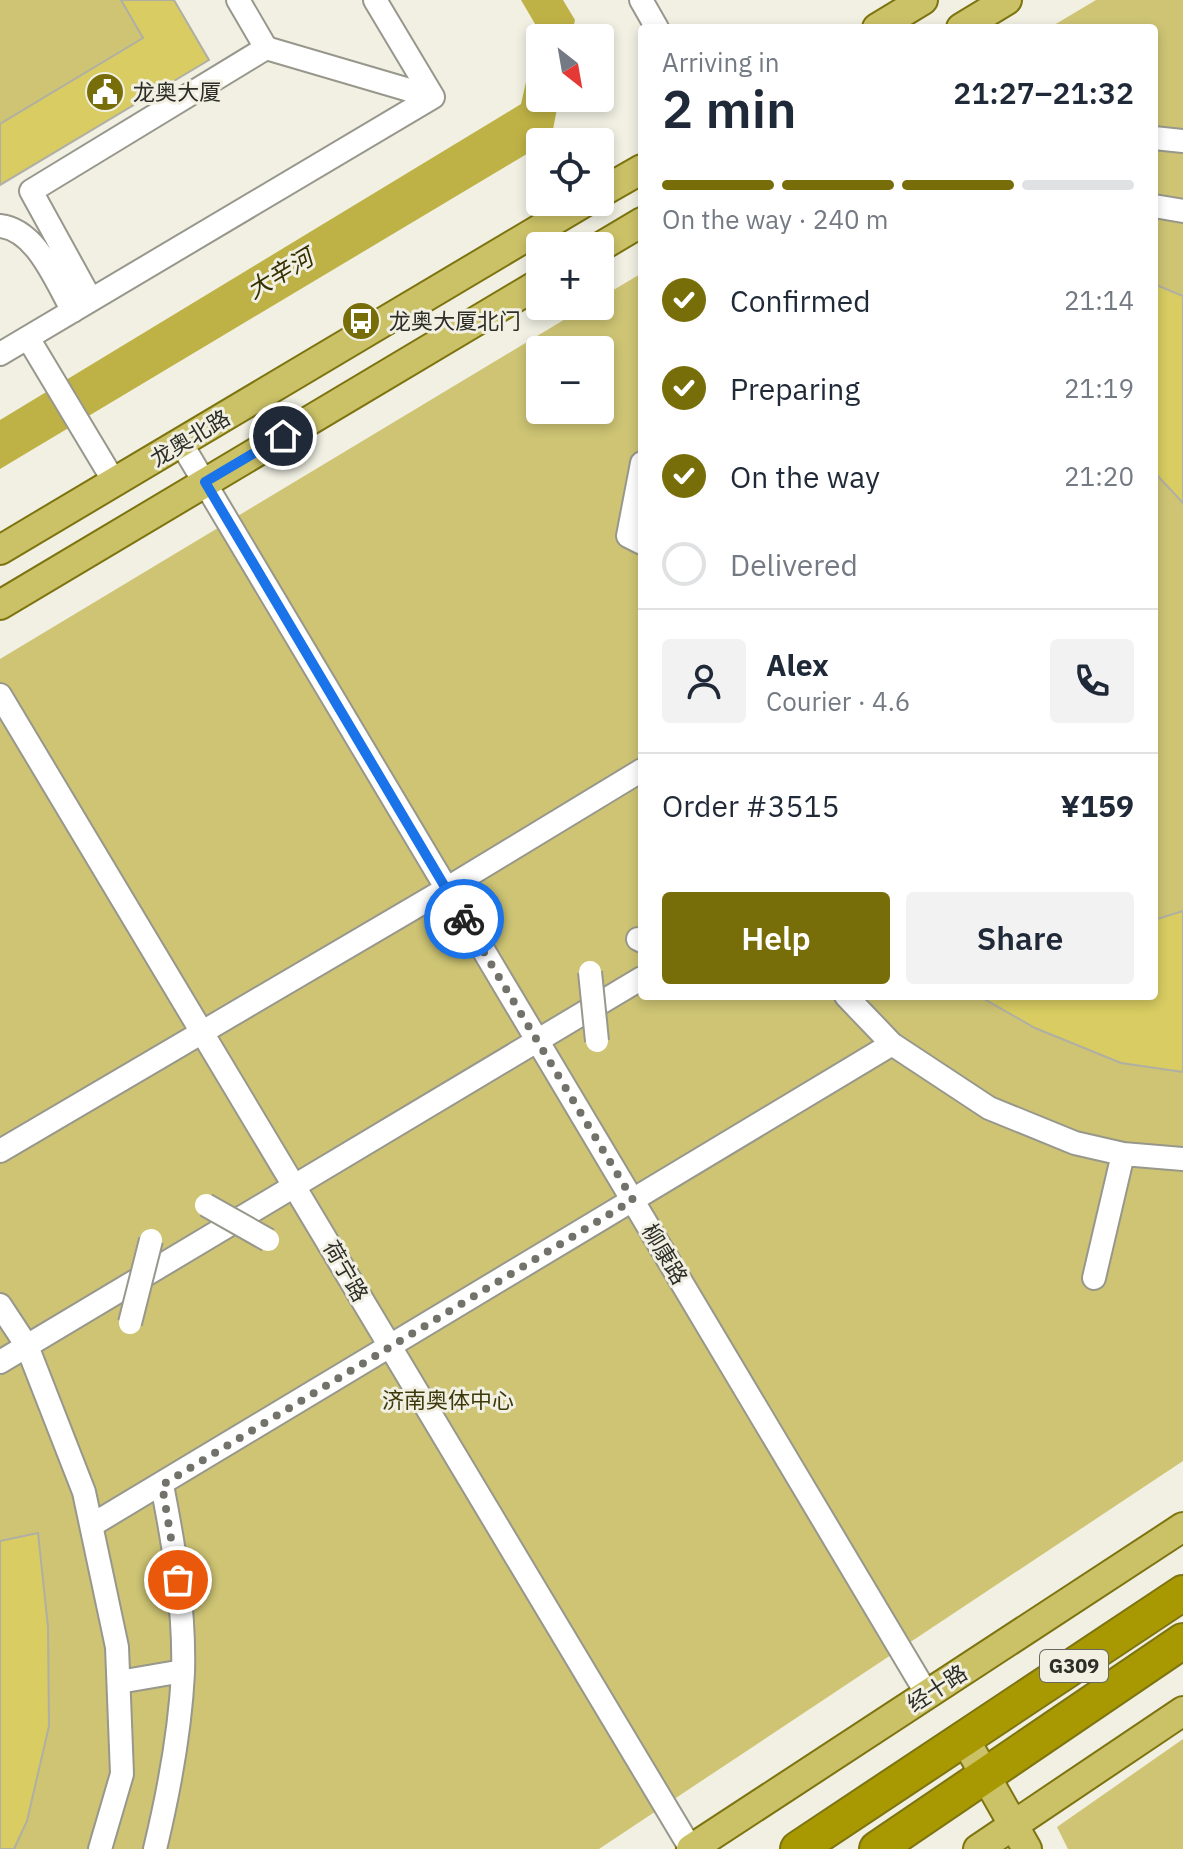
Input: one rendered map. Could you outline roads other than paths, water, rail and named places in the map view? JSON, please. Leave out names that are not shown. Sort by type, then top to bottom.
[{"type":"highway","name":"G309","points":[[798,1849],[1183,1593]]},
{"type":"highway","name":"G309","points":[[877,1849],[1183,1641]]},
{"type":"main road","points":[[884,24],[923,0]]},
{"type":"main road","points":[[968,24],[1007,0]]},
{"type":"main road","points":[[614,185],[638,171]]},
{"type":"main road","name":"龙奥北路","points":[[2,544],[115,483],[562,216]]},
{"type":"main road","points":[[614,239],[638,224]]},
{"type":"main road","name":"龙奥北路","points":[[0,605],[526,291]]},
{"type":"main road","name":"经十路","points":[[691,1849],[1183,1527]]},
{"type":"main road","points":[[978,1849],[1020,1837],[1183,1711]]},
{"type":"main road","points":[[964,1738],[1020,1837]]},
{"type":"street","points":[[238,0],[266,48],[433,97]]},
{"type":"street","points":[[375,0],[433,97]]},
{"type":"street","points":[[641,0],[655,24]]},
{"type":"street","points":[[82,306],[31,191],[266,48]]},
{"type":"street","points":[[0,354],[433,97]]},
{"type":"street","points":[[1158,138],[1183,141]]},
{"type":"street","points":[[1158,207],[1183,211]]},
{"type":"street","points":[[0,226],[12,227],[29,239],[82,306]]},
{"type":"street","points":[[28,338],[115,483]]},
{"type":"street","name":"柳康路","points":[[181,443],[927,1694]]},
{"type":"street","points":[[638,484],[628,536],[638,541]]},
{"type":"street","name":"荷宁路","points":[[0,695],[691,1849]]},
{"type":"street","points":[[0,1151],[638,772]]},
{"type":"street","points":[[589,970],[597,1041]]},
{"type":"street","points":[[0,1362],[638,980]]},
{"type":"street","points":[[850,1000],[892,1044],[989,1108],[1075,1143],[1123,1154],[1183,1159]]},
{"type":"street","points":[[92,1525],[892,1044]]},
{"type":"street","points":[[1094,1278],[1123,1154]]},
{"type":"street","points":[[203,1203],[268,1240]]},
{"type":"street","points":[[130,1323],[153,1234]]},
{"type":"street","points":[[0,1305],[27,1346],[84,1492],[117,1647],[122,1774],[100,1849]]},
{"type":"street","points":[[155,1849],[178,1737],[183,1671],[178,1580],[162,1485]]},
{"type":"street","points":[[119,1682],[183,1671]]},
{"type":"water","points":[[521,0],[563,0],[575,20],[574,24],[535,24]]},
{"type":"water","name":"大辛河","points":[[526,82],[526,112],[556,112],[553,128],[526,128],[526,154],[0,469],[0,420],[521,104]]},
{"type":"place","name":"龙奥大厦","points":[[105,92]]},
{"type":"place","name":"龙奥大厦北门","points":[[361,321]]},
{"type":"park label","name":"济南奥体中心","points":[[448,1400]]}]
